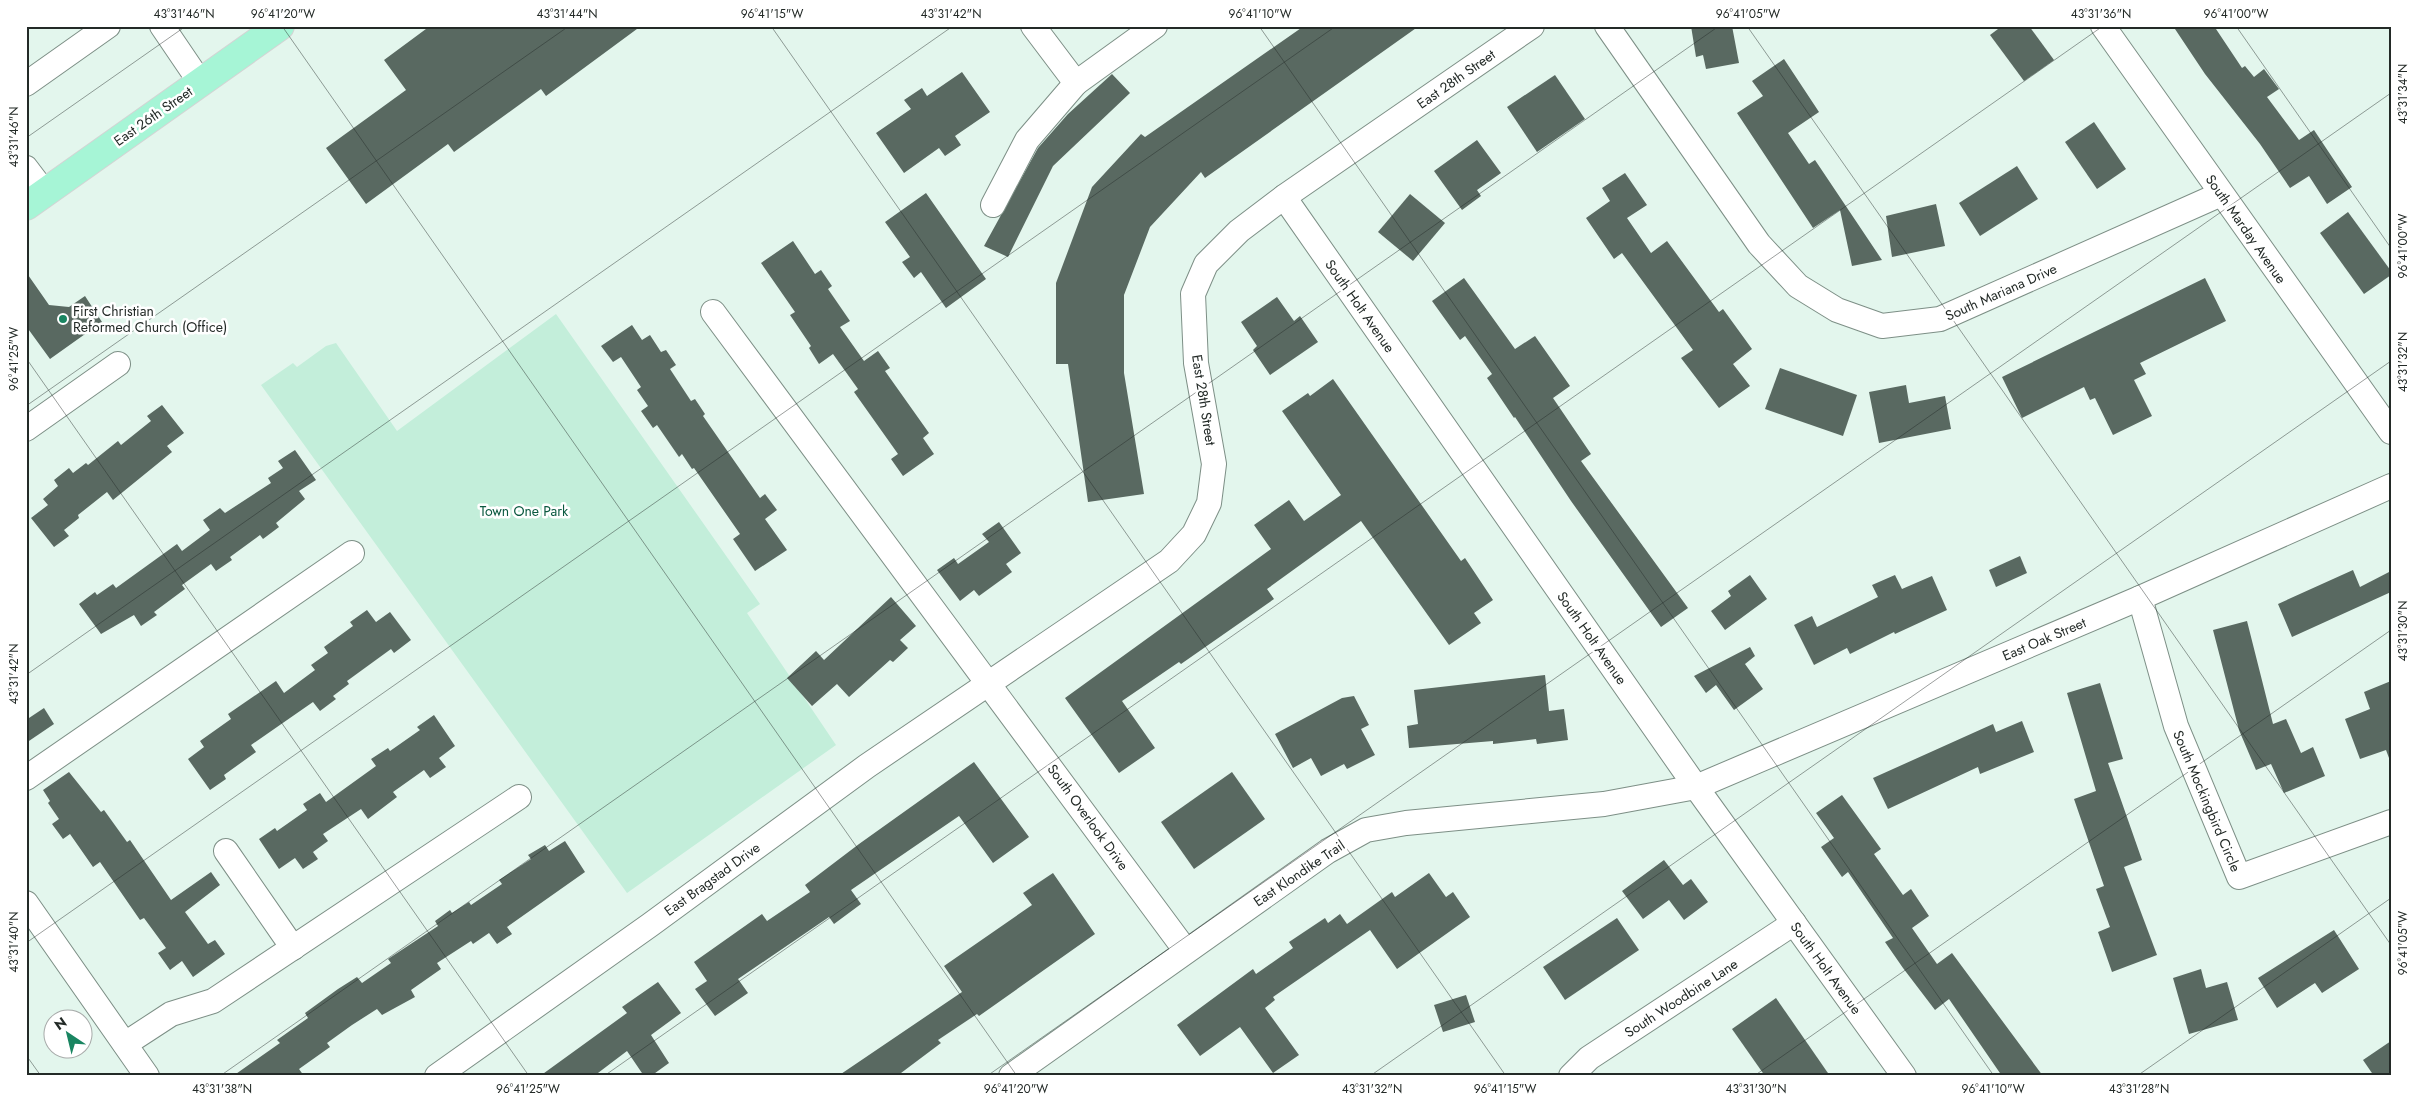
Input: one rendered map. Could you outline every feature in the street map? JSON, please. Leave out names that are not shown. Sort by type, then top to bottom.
[{"type":"main road","name":"East 26th Street","points":[[36,199],[280,26]]},
{"type":"street","points":[[26,84],[108,26]]},
{"type":"street","points":[[162,26],[200,82]]},
{"type":"street","points":[[1033,26],[1076,83]]},
{"type":"street","points":[[993,205],[1027,140],[1076,83],[1156,26]]},
{"type":"street","name":"East 28th Street","points":[[989,683],[1169,561],[1194,534],[1209,502],[1214,464],[1196,363],[1193,294],[1206,264],[1239,232],[1284,197],[1532,26]]},
{"type":"street","name":"South Mariana Drive","points":[[1607,26],[1759,244],[1798,286],[1837,310],[1882,326],[1940,319],[2221,194]]},
{"type":"street","name":"South Marday Avenue","points":[[2103,26],[2391,432]]},
{"type":"street","points":[[26,168],[36,199]]},
{"type":"street","name":"South Holt Avenue","points":[[1284,197],[1696,787],[1904,1076]]},
{"type":"street","name":"South Overlook Drive","points":[[713,312],[1186,951]]},
{"type":"street","points":[[26,429],[118,364]]},
{"type":"street","name":"East Oak Street","points":[[1696,787],[2140,598],[2391,486]]},
{"type":"street","points":[[26,778],[352,553]]},
{"type":"street","name":"South Mockingbird Circle","points":[[2140,598],[2176,726],[2239,877],[2391,822]]},
{"type":"street","name":"East Bragstad Drive","points":[[437,1076],[650,925],[866,766],[989,683]]},
{"type":"street","name":"East Klondike Trail","points":[[1011,1076],[1328,851],[1366,830],[1406,823],[1604,804],[1696,787]]},
{"type":"street","points":[[125,1044],[171,1014],[213,1001],[519,797]]},
{"type":"street","points":[[226,851],[293,948]]},
{"type":"street","points":[[26,904],[147,1076]]},
{"type":"street","name":"South Woodbine Lane","points":[[1571,1076],[1589,1058],[1794,923]]},
{"type":"green space","name":"Town One Park","points":[[556,314],[760,604],[747,613],[836,745],[627,893],[261,385],[293,363],[297,367],[326,346],[336,343],[397,431]]},
{"type":"building","points":[[430,26],[641,26],[546,96],[541,89],[454,152],[448,144],[366,204],[326,148],[406,90],[384,60]]},
{"type":"building","points":[[1304,26],[1419,26],[1205,178],[1201,172],[1150,227],[1124,295],[1124,373],[1144,494],[1088,502],[1068,364],[1056,364],[1056,283],[1092,187],[1141,134],[1145,137]]},
{"type":"building","points":[[1691,26],[1732,26],[1739,63],[1706,69],[1703,55],[1696,57]]},
{"type":"building","points":[[2002,26],[2029,26],[2054,60],[2024,81],[1990,35]]},
{"type":"building","points":[[2173,26],[2214,26],[2242,68],[2245,66],[2254,77],[2264,69],[2279,89],[2267,97],[2299,140],[2314,130],[2352,187],[2327,204],[2309,176],[2290,188],[2260,144],[2205,74]]},
{"type":"building","points":[[1784,59],[1819,112],[1788,133],[1809,164],[1815,160],[1882,260],[1852,266],[1840,210],[1813,228],[1737,113],[1763,96],[1752,81]]},
{"type":"building","points":[[962,72],[990,112],[955,136],[961,145],[945,156],[939,148],[904,173],[876,133],[911,109],[904,100],[922,88],[927,96]]},
{"type":"building","points":[[1112,74],[1130,93],[1053,166],[1008,257],[984,246],[1038,148],[1068,114]]},
{"type":"building","points":[[1555,75],[1585,119],[1537,152],[1507,107]]},
{"type":"building","points":[[2094,122],[2126,169],[2097,189],[2065,142]]},
{"type":"building","points":[[1477,140],[1501,173],[1477,190],[1481,196],[1462,210],[1434,171]]},
{"type":"building","points":[[2017,166],[2038,199],[1980,236],[1959,203]]},
{"type":"building","points":[[1625,173],[1647,205],[1627,218],[1651,253],[1667,241],[1719,312],[1723,309],[1752,349],[1733,364],[1750,386],[1719,408],[1681,358],[1693,350],[1622,253],[1614,259],[1586,218],[1610,201],[1602,188]]},
{"type":"building","points":[[926,193],[986,279],[946,308],[921,272],[914,278],[902,262],[910,257],[885,222]]},
{"type":"building","points":[[1410,194],[1445,223],[1413,261],[1378,232]]},
{"type":"building","points":[[1936,204],[1945,246],[1892,257],[1886,216]]},
{"type":"building","points":[[2348,212],[2391,271],[2391,275],[2364,294],[2320,233]]},
{"type":"building","points":[[793,241],[815,274],[821,270],[832,286],[828,289],[850,321],[840,327],[864,361],[878,351],[890,368],[885,371],[929,433],[923,438],[934,454],[903,476],[891,459],[898,454],[854,392],[858,389],[833,354],[819,364],[809,348],[811,346],[790,315],[795,312],[761,263]]},
{"type":"building","name":"First Christian Reformed Church (Office)","points":[[26,272],[49,305],[69,307],[85,296],[102,322],[50,359],[26,326]]},
{"type":"building","points":[[1464,278],[1515,349],[1535,336],[1570,386],[1553,398],[1591,454],[1581,461],[1688,608],[1661,627],[1571,501],[1487,378],[1492,374],[1465,336],[1460,340],[1432,301]]},
{"type":"building","points":[[2205,278],[2226,321],[2140,363],[2146,374],[2134,380],[2152,416],[2113,435],[2095,398],[2090,400],[2084,387],[2022,418],[2002,377]]},
{"type":"building","points":[[1277,297],[1294,321],[1300,316],[1318,342],[1270,375],[1253,350],[1257,346],[1241,322]]},
{"type":"building","points":[[632,325],[642,340],[650,335],[661,352],[666,350],[676,365],[670,369],[691,401],[695,399],[705,414],[703,416],[760,498],[765,494],[777,510],[765,519],[787,550],[755,571],[733,539],[740,534],[694,468],[692,469],[682,454],[679,457],[657,425],[653,428],[641,411],[648,406],[637,390],[641,387],[621,357],[613,362],[601,346]]},
{"type":"building","points":[[1780,368],[1857,395],[1843,436],[1765,409]]},
{"type":"building","points":[[1333,379],[1461,561],[1465,558],[1493,600],[1474,613],[1481,623],[1449,645],[1361,521],[1267,589],[1274,599],[1181,664],[1179,662],[1122,701],[1155,748],[1119,773],[1065,698],[1271,549],[1254,525],[1289,500],[1304,521],[1341,495],[1282,411],[1308,393],[1310,396]]},
{"type":"building","points":[[1906,385],[1909,403],[1945,396],[1951,429],[1879,443],[1869,392]]},
{"type":"building","points":[[162,405],[184,433],[167,446],[172,452],[113,500],[107,492],[78,515],[79,518],[64,530],[69,536],[54,547],[31,518],[48,505],[43,499],[58,486],[54,480],[69,468],[73,473],[86,463],[88,465],[118,441],[121,445],[151,421],[147,416]]},
{"type":"building","points":[[295,450],[316,480],[299,491],[305,499],[276,523],[279,527],[263,539],[260,535],[230,557],[232,560],[216,571],[211,564],[182,585],[185,589],[154,612],[157,615],[141,626],[134,615],[101,634],[79,604],[95,592],[97,595],[113,584],[116,588],[177,544],[182,551],[210,530],[203,520],[220,508],[225,513],[271,483],[268,478],[283,468],[278,461]]},
{"type":"building","points":[[999,522],[1021,553],[1006,564],[1012,572],[979,596],[974,590],[960,601],[937,570],[954,558],[958,564],[989,542],[982,534]]},
{"type":"building","points":[[2020,556],[2027,573],[1996,587],[1989,570]]},
{"type":"building","points":[[2353,570],[2360,587],[2391,571],[2391,592],[2292,637],[2278,604]]},
{"type":"building","points":[[1750,575],[1767,599],[1725,630],[1711,611],[1731,596],[1728,591]]},
{"type":"building","points":[[1895,575],[1902,589],[1932,576],[1947,610],[1895,634],[1894,632],[1850,654],[1847,648],[1814,665],[1794,625],[1812,616],[1817,627],[1878,597],[1872,585]]},
{"type":"building","points":[[891,597],[916,626],[900,640],[908,648],[893,662],[890,660],[849,697],[837,684],[812,706],[787,678],[816,651],[824,660]]},
{"type":"building","points":[[367,610],[376,622],[390,612],[411,640],[394,653],[391,649],[347,681],[349,684],[333,696],[336,699],[320,711],[313,702],[251,745],[256,752],[224,775],[226,779],[210,790],[188,759],[204,747],[200,741],[231,719],[228,714],[276,681],[284,693],[315,670],[311,665],[328,653],[324,647],[353,626],[350,622]]},
{"type":"building","points":[[2247,621],[2273,724],[2286,719],[2301,753],[2313,747],[2325,776],[2284,793],[2271,764],[2256,770],[2239,730],[2213,630]]},
{"type":"building","points":[[1750,647],[1755,656],[1745,664],[1763,689],[1734,710],[1716,685],[1706,693],[1694,676]]},
{"type":"building","points":[[1545,675],[1549,711],[1564,709],[1568,740],[1537,744],[1536,739],[1493,744],[1493,741],[1409,748],[1407,726],[1418,724],[1414,690]]},
{"type":"building","points":[[2391,681],[2391,757],[2389,758],[2386,750],[2360,759],[2345,719],[2370,709],[2364,692]]},
{"type":"building","points":[[2100,683],[2123,759],[2108,763],[2142,860],[2124,867],[2157,955],[2112,972],[2098,932],[2110,927],[2096,889],[2104,886],[2074,799],[2096,791],[2067,693]]},
{"type":"building","points":[[1354,696],[1369,725],[1361,729],[1375,755],[1347,769],[1344,764],[1321,776],[1311,758],[1293,768],[1275,734],[1342,698]]},
{"type":"building","points":[[44,708],[54,724],[26,743],[26,720]]},
{"type":"building","points":[[434,715],[455,746],[439,758],[446,767],[430,778],[424,770],[393,792],[397,797],[368,819],[361,809],[323,834],[328,841],[313,852],[318,859],[303,869],[295,858],[279,869],[259,839],[275,828],[277,831],[307,810],[303,804],[320,793],[326,802],[376,766],[371,759],[388,748],[390,751],[420,730],[417,727]]},
{"type":"building","points":[[2022,721],[2034,752],[1980,774],[1978,767],[1888,809],[1873,778],[1993,724],[1996,732]]},
{"type":"building","points":[[974,762],[1029,837],[993,863],[959,816],[851,890],[861,904],[834,924],[829,917],[738,979],[748,993],[715,1016],[695,989],[707,981],[694,962],[762,914],[767,921],[810,892],[805,885]]},
{"type":"building","points":[[69,772],[101,812],[104,810],[127,842],[130,840],[171,900],[211,872],[220,885],[185,912],[208,944],[215,940],[225,954],[193,977],[182,961],[170,970],[158,953],[166,948],[144,918],[140,920],[100,862],[93,867],[70,834],[63,839],[52,824],[59,819],[48,803],[50,801],[43,790]]},
{"type":"building","points":[[1232,772],[1265,819],[1194,869],[1161,822]]},
{"type":"building","points":[[1842,795],[1881,849],[1874,854],[1903,895],[1911,889],[1929,916],[1912,928],[1937,964],[1952,953],[2043,1076],[2002,1076],[1949,999],[1935,1010],[1903,968],[1885,942],[1893,938],[1848,872],[1842,877],[1821,847],[1834,838],[1816,813]]},
{"type":"building","points":[[565,841],[585,872],[507,927],[512,934],[497,944],[489,933],[473,944],[471,941],[437,963],[441,969],[411,990],[415,997],[382,1015],[377,1009],[352,1025],[327,1043],[330,1047],[299,1069],[304,1076],[233,1076],[280,1043],[277,1040],[308,1018],[305,1013],[338,989],[357,977],[362,983],[391,963],[388,959],[438,926],[435,921],[450,910],[452,913],[469,902],[471,905],[502,884],[499,880],[531,859],[528,855],[545,845],[549,851]]},
{"type":"building","points":[[1664,860],[1683,885],[1691,879],[1708,902],[1684,920],[1669,900],[1643,919],[1622,891]]},
{"type":"building","points":[[1053,873],[1095,934],[979,1016],[977,1014],[938,1040],[941,1043],[897,1076],[838,1076],[962,992],[944,966],[1032,905],[1023,893]]},
{"type":"building","points":[[1429,873],[1446,897],[1453,892],[1470,917],[1397,969],[1370,930],[1273,997],[1275,1000],[1265,1008],[1299,1055],[1273,1073],[1240,1027],[1200,1056],[1177,1025],[1253,969],[1256,974],[1293,948],[1289,942],[1325,918],[1328,923],[1340,914],[1347,924],[1392,892],[1395,897]]},
{"type":"building","points":[[1617,918],[1639,950],[1565,1000],[1543,967]]},
{"type":"building","points":[[2334,930],[2359,969],[2322,993],[2315,983],[2277,1008],[2258,978]]},
{"type":"building","points":[[2201,969],[2206,988],[2227,982],[2238,1020],[2189,1034],[2173,978]]},
{"type":"building","points":[[658,982],[681,1013],[651,1035],[669,1063],[651,1076],[644,1076],[627,1051],[594,1076],[540,1076],[627,1013],[622,1007]]},
{"type":"building","points":[[1466,995],[1475,1022],[1443,1032],[1434,1005]]},
{"type":"building","points":[[1776,998],[1830,1076],[1765,1076],[1732,1029]]},
{"type":"building","points":[[2391,1041],[2391,1076],[2374,1076],[2363,1060]]},
{"type":"place","name":"First Christian Reformed Church (Office)","points":[[63,319]]}]
